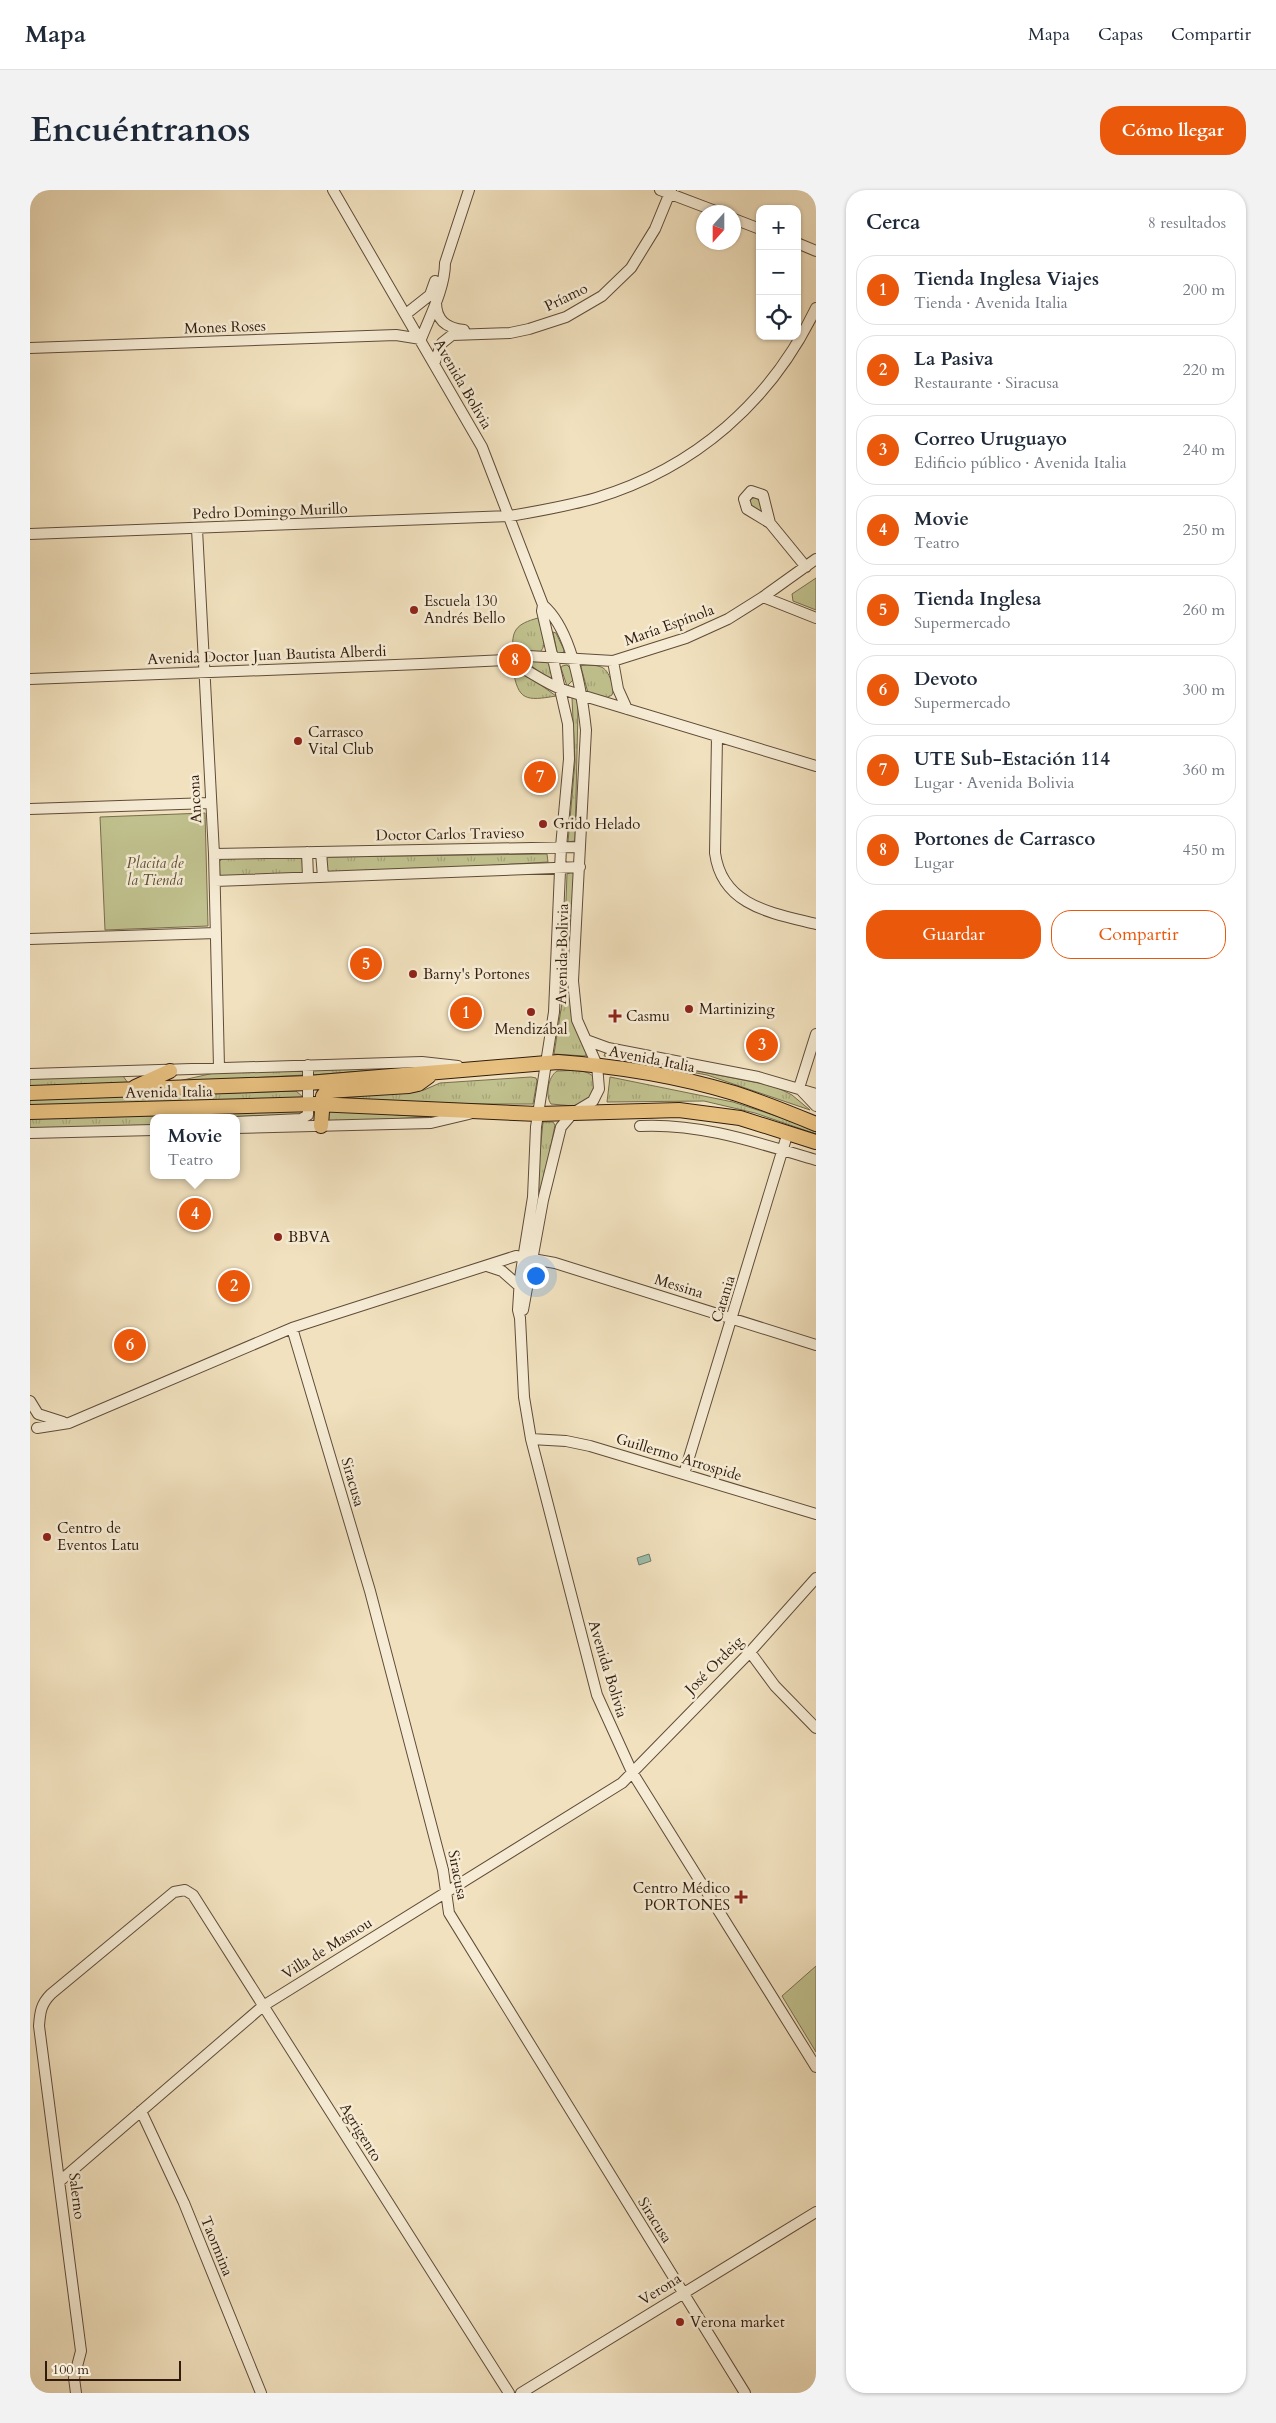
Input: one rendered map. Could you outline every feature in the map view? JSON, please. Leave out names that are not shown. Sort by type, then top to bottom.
[{"type":"main road","name":"Avenida Italia","points":[[30,1093],[308,1083],[432,1074],[546,1062],[597,1065],[692,1082],[752,1099],[816,1124]]},
{"type":"main road","points":[[128,1090],[170,1070]]},
{"type":"main road","points":[[321,1126],[316,1104],[327,1091],[410,1086],[418,1084],[432,1074]]},
{"type":"main road","name":"Avenida Italia","points":[[30,1112],[316,1104],[538,1114],[679,1110],[740,1118],[816,1142]]},
{"type":"street","name":"Avenida Bolivia","points":[[333,190],[482,447],[543,605],[551,612],[573,660],[582,697],[586,730],[573,981],[577,1020],[597,1065],[600,1083],[598,1094],[593,1100],[573,1113],[561,1127],[557,1136],[543,1200],[520,1286],[518,1310],[520,1318]]},
{"type":"street","points":[[406,314],[430,295],[439,269],[444,262],[469,190]]},
{"type":"street","points":[[667,191],[701,205]]},
{"type":"street","name":"Príamo","points":[[434,364],[439,349],[446,338],[452,335],[468,335],[472,332],[510,332],[529,329],[566,317],[602,296],[631,268],[655,229],[667,191]]},
{"type":"street","points":[[741,221],[756,227]]},
{"type":"street","points":[[801,245],[816,251]]},
{"type":"street","points":[[421,340],[445,271],[444,262]]},
{"type":"street","points":[[436,301],[438,316],[444,324],[472,332]]},
{"type":"street","name":"Pedro Domingo Murillo","points":[[30,534],[510,516],[579,502],[623,488],[653,475],[698,448],[734,422],[774,379],[802,335],[816,308]]},
{"type":"street","name":"Mones Roses","points":[[30,348],[396,335],[421,340]]},
{"type":"street","points":[[770,524],[806,567]]},
{"type":"street","name":"Ancona","points":[[197,529],[214,854],[219,1068]]},
{"type":"street","name":"María Espínola","points":[[573,660],[613,661],[686,638],[728,619],[763,597],[816,559]]},
{"type":"street","points":[[763,597],[816,618]]},
{"type":"street","name":"Avenida Bolivia","points":[[543,605],[542,612],[568,724],[569,759],[561,847],[554,1012],[538,1114],[528,1258],[520,1318],[524,1397],[532,1440],[597,1695],[632,1772],[816,2067]]},
{"type":"street","name":"Avenida Doctor Juan Bautista Alberdi","points":[[30,678],[204,673],[506,660],[528,656],[573,660]]},
{"type":"street","name":"Avenida Doctor Juan Bautista Alberdi","points":[[506,660],[528,669],[549,684],[582,697],[816,766]]},
{"type":"street","points":[[613,661],[618,689],[627,709]]},
{"type":"street","points":[[717,737],[715,853],[717,869],[728,885],[743,900],[759,910],[816,924]]},
{"type":"street","points":[[30,809],[210,803]]},
{"type":"street","name":"Doctor Carlos Travieso","points":[[214,854],[580,847]]},
{"type":"street","points":[[307,852],[308,878]]},
{"type":"street","points":[[322,852],[323,877]]},
{"type":"street","points":[[215,881],[580,866]]},
{"type":"street","points":[[30,940],[216,933]]},
{"type":"street","points":[[816,1034],[799,1088],[816,1106]]},
{"type":"street","name":"Avenida Italia","points":[[586,1040],[608,1048],[758,1077],[816,1094]]},
{"type":"street","name":"Avenida Italia","points":[[30,1074],[422,1062],[476,1068]]},
{"type":"street","points":[[240,1122],[301,1119],[308,1115],[316,1104],[308,1083],[308,1065]]},
{"type":"street","name":"Avenida Italia","points":[[240,1128],[431,1123],[479,1112]]},
{"type":"street","points":[[640,1126],[686,1127],[720,1133],[816,1160]]},
{"type":"street","points":[[30,1133],[150,1130]]},
{"type":"street","name":"Catania","points":[[684,1474],[788,1132]]},
{"type":"street","points":[[32,1429],[69,1423],[292,1328],[516,1256],[528,1258]]},
{"type":"street","name":"Messina","points":[[528,1258],[555,1263],[816,1345]]},
{"type":"street","points":[[487,1266],[502,1271],[520,1286]]},
{"type":"street","name":"Siracusa","points":[[292,1328],[370,1591],[444,1870],[450,1913],[745,2393]]},
{"type":"street","points":[[30,1401],[39,1421],[32,1429]]},
{"type":"street","points":[[34,1413],[69,1423]]},
{"type":"street","name":"Guillermo Arrospide","points":[[532,1440],[566,1441],[590,1446],[816,1514]]},
{"type":"street","name":"José Ordeig","points":[[632,1772],[750,1652],[816,1578]]},
{"type":"street","points":[[750,1652],[775,1686],[816,1728]]},
{"type":"street","name":"Villa de Masnou","points":[[60,2181],[263,2006],[611,1791],[632,1772]]},
{"type":"street","name":"Salerno","points":[[76,2393],[74,2378],[81,2351],[39,2026],[43,2002],[174,1892],[185,1890]]},
{"type":"street","name":"Agrigento","points":[[185,1890],[193,1894],[509,2393]]},
{"type":"street","name":"Taormina","points":[[141,2111],[184,2203],[261,2393]]},
{"type":"street","name":"Verona","points":[[521,2393],[682,2292],[816,2212]]},
{"type":"green space","points":[[754,497],[759,500],[763,513],[751,506],[750,500]]},
{"type":"green space","points":[[816,578],[816,610],[793,601],[792,594]]},
{"type":"green space","points":[[538,618],[544,636],[543,648],[540,652],[513,653],[514,633],[520,626]]},
{"type":"green space","points":[[553,632],[556,633],[564,650],[563,654],[557,652]]},
{"type":"green space","points":[[529,660],[549,663],[554,679],[551,681],[529,664]]},
{"type":"green space","points":[[567,665],[573,671],[573,680],[567,686],[561,668]]},
{"type":"green space","points":[[582,665],[601,667],[607,671],[614,688],[612,695],[606,698],[588,693]]},
{"type":"green space","points":[[513,669],[519,669],[556,696],[531,698],[525,696],[518,687]]},
{"type":"green space","points":[[572,698],[577,699],[578,709],[575,841],[568,842],[575,762]]},
{"type":"green space","name":"Placita de la Tienda","points":[[205,813],[208,926],[105,930],[100,817]]},
{"type":"green space","points":[[547,854],[548,862],[330,875],[327,874],[326,859],[329,857]]},
{"type":"green space","points":[[302,857],[303,875],[220,878],[219,862],[223,858]]},
{"type":"green space","points":[[572,872],[574,875],[570,984],[587,1053],[585,1056],[554,1054],[562,1003],[567,874]]},
{"type":"green space","points":[[605,1053],[774,1086],[792,1095],[810,1110],[707,1075],[604,1056]]},
{"type":"green space","points":[[412,1067],[312,1075],[311,1069]]},
{"type":"green space","points":[[304,1070],[304,1075],[174,1082],[214,1073]]},
{"type":"green space","points":[[557,1071],[579,1071],[593,1077],[596,1081],[591,1098],[574,1106],[551,1104],[548,1096],[548,1086],[551,1077]]},
{"type":"green space","points":[[123,1076],[128,1083],[30,1089],[30,1078]]},
{"type":"green space","points":[[610,1077],[733,1102],[816,1129],[816,1134],[755,1113],[704,1101],[607,1102]]},
{"type":"green space","points":[[536,1078],[537,1081],[533,1104],[451,1104],[330,1099],[330,1096],[424,1090],[440,1083]]},
{"type":"green space","points":[[296,1091],[304,1098],[30,1107],[30,1099]]},
{"type":"green space","points":[[304,1109],[305,1115],[240,1116],[240,1114],[150,1114],[150,1128],[30,1131],[30,1117]]},
{"type":"green space","points":[[326,1110],[429,1117],[329,1122]]},
{"type":"green space","points":[[543,1122],[553,1122],[555,1125],[531,1245]]},
{"type":"green space","points":[[816,1966],[816,2052],[782,1996]]},
{"type":"shaded area","points":[[649,1554],[651,1561],[639,1565],[637,1558]]},
{"type":"place","name":"Escuela 130 Andrés Bello","points":[[414,610]]},
{"type":"place","name":"Portones de Carrasco","points":[[515,660]]},
{"type":"place","name":"Carrasco Vital Club","points":[[298,741]]},
{"type":"place","name":"UTE Sub-Estación 114","points":[[540,777]]},
{"type":"place","name":"Grido Helado","points":[[543,824]]},
{"type":"place","name":"Tienda Inglesa","points":[[366,964]]},
{"type":"place","name":"Barny's Portones","points":[[413,974]]},
{"type":"place","name":"Martinizing","points":[[689,1009]]},
{"type":"place","name":"Mendizábal","points":[[531,1012]]},
{"type":"place","name":"Tienda Inglesa Viajes","points":[[466,1013]]},
{"type":"place","name":"Casmu","points":[[615,1016]]},
{"type":"place","name":"Correo Uruguayo","points":[[762,1045]]},
{"type":"place","name":"Movie","points":[[195,1214]]},
{"type":"place","name":"BBVA","points":[[278,1237]]},
{"type":"place","name":"La Pasiva","points":[[234,1286]]},
{"type":"place","name":"Devoto","points":[[130,1345]]},
{"type":"place","name":"Centro de Eventos Latu","points":[[47,1537]]},
{"type":"place","name":"Centro Médico PORTONES","points":[[741,1897]]},
{"type":"place","name":"Verona market","points":[[680,2322]]}]
